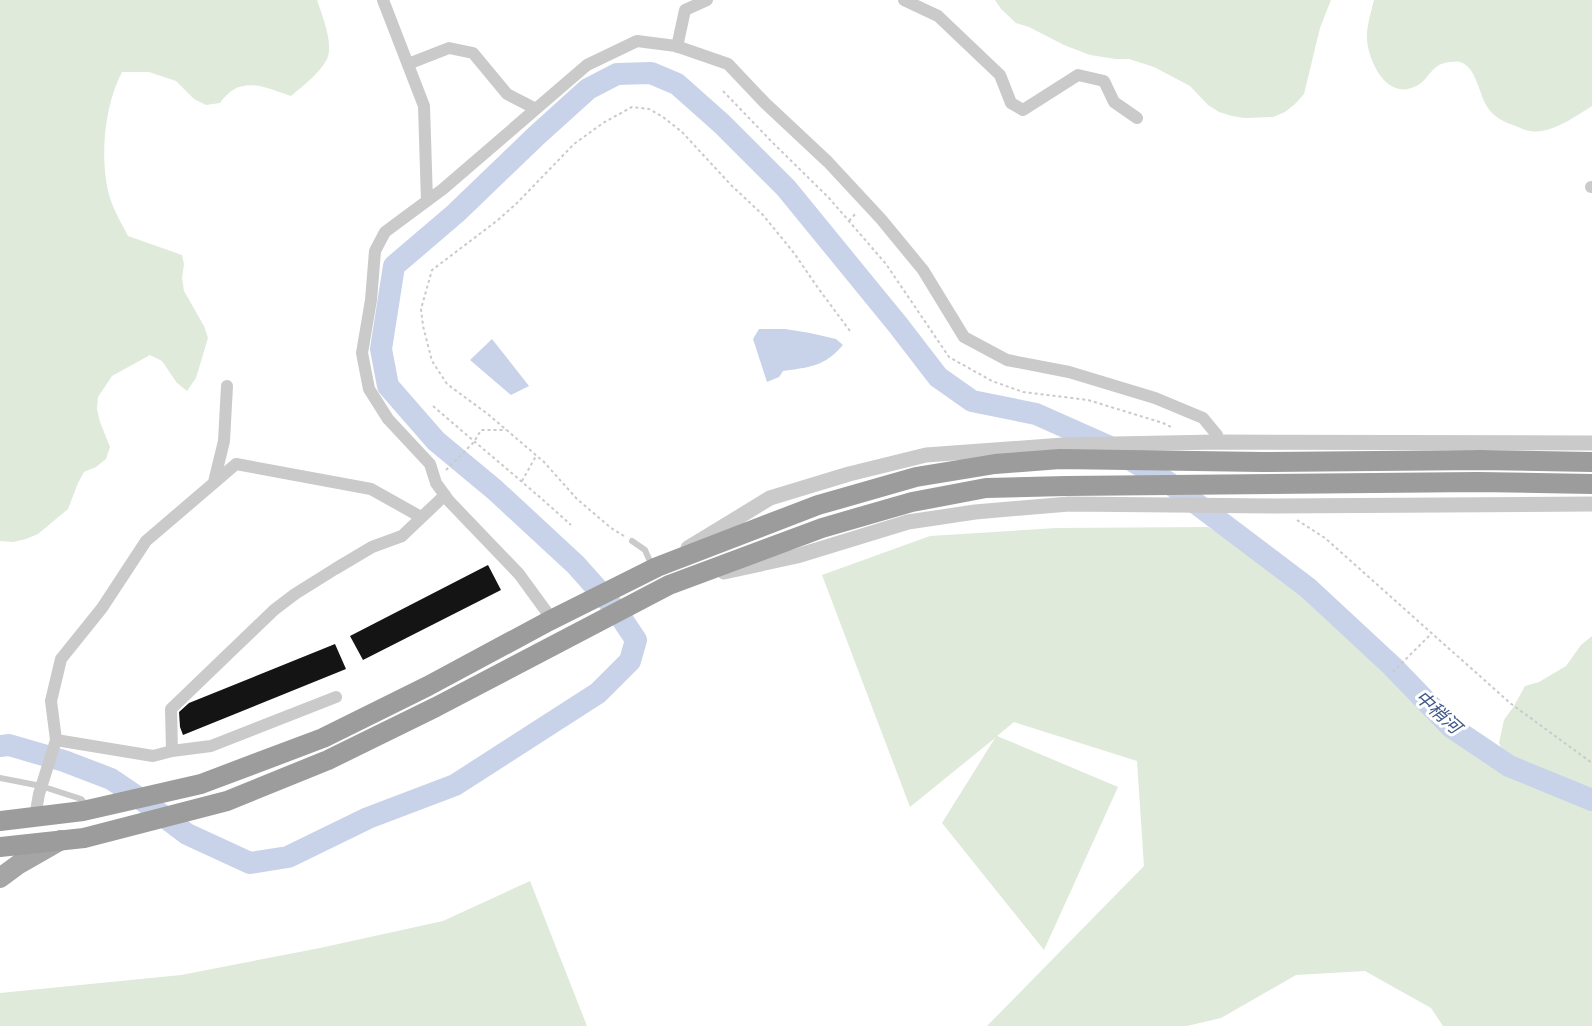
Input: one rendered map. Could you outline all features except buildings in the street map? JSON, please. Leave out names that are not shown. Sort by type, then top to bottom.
[{"type":"highway","points":[[0,821],[87,810],[201,784],[323,738],[655,568],[818,505],[916,477],[1062,452],[1262,462],[1481,460],[1592,462]]},
{"type":"highway","points":[[0,847],[84,838],[227,801],[328,760],[436,707],[669,585],[822,528],[912,502],[986,488],[1478,482],[1592,483]]},
{"type":"main road","points":[[0,878],[19,864],[61,840]]},
{"type":"street","points":[[382,0],[424,106],[427,201]]},
{"type":"street","points":[[677,46],[685,10],[707,0]]},
{"type":"street","points":[[904,0],[938,16],[1000,75],[1011,103],[1023,111],[1077,75],[1104,81],[1114,102],[1137,118]]},
{"type":"street","points":[[549,621],[546,611],[519,574],[445,495],[436,483],[430,464],[388,419],[369,388],[362,353],[371,300],[375,251],[385,232],[443,189],[587,65],[637,41],[677,46],[728,64],[765,103],[828,162],[881,219],[922,270],[964,337],[1007,360],[1068,372],[1155,398],[1203,418],[1216,435],[1216,442]]},
{"type":"street","points":[[408,64],[450,48],[473,53],[507,94],[536,109]]},
{"type":"street","points":[[214,482],[224,441],[226,386]]},
{"type":"street","points":[[1062,452],[1216,442],[1592,443]]},
{"type":"street","points":[[35,817],[41,786],[56,740],[51,701],[61,659],[102,608],[146,541],[236,464],[371,489],[421,517]]},
{"type":"street","points":[[172,752],[171,709],[274,610],[344,563],[372,547],[402,536],[445,495]]},
{"type":"street","points":[[669,585],[797,556],[908,522],[975,512],[1057,505],[1132,504],[1275,506],[1592,504]]},
{"type":"street","points":[[56,740],[153,756],[212,746],[336,697]]},
{"type":"lane","points":[[632,541],[645,550],[655,568]]},
{"type":"lane","points":[[0,778],[41,786],[81,799],[87,810]]},
{"type":"path","points":[[632,541],[611,528],[577,499],[544,462],[489,415],[447,384],[432,361],[423,326],[421,309],[432,270],[518,203],[574,144],[603,123],[632,107],[649,110],[663,117],[682,132],[775,230],[850,331]]},
{"type":"path","points":[[433,406],[572,525]]},
{"type":"path","points":[[449,467],[474,442],[481,430],[506,430]]},
{"type":"path","points":[[522,481],[536,456]]},
{"type":"path","points":[[1275,506],[1325,538],[1510,703],[1592,763]]},
{"type":"path","points":[[1393,672],[1431,634]]},
{"type":"green space","points":[[0,0],[317,0],[329,46],[327,59],[320,69],[291,96],[252,85],[236,88],[220,103],[206,105],[194,99],[176,81],[149,72],[122,72],[111,101],[105,134],[105,167],[110,198],[128,236],[182,255],[184,291],[204,326],[208,338],[196,378],[187,391],[177,383],[162,361],[150,355],[112,376],[98,397],[97,409],[110,447],[106,459],[96,467],[84,472],[68,509],[38,534],[13,542],[0,541]]},
{"type":"green space","points":[[995,0],[1331,0],[1320,28],[1304,94],[1285,112],[1273,117],[1245,118],[1219,112],[1208,105],[1190,86],[1154,67],[1129,59],[1090,55],[1016,23]]},
{"type":"green space","points":[[1374,0],[1592,0],[1592,106],[1571,119],[1546,130],[1526,130],[1504,122],[1493,114],[1485,103],[1473,74],[1465,64],[1460,62],[1443,63],[1433,69],[1419,85],[1404,89],[1396,88],[1381,77],[1368,49],[1367,30]]},
{"type":"green space","points":[[1208,527],[1308,588],[1392,666],[1451,727],[1509,766],[1592,800],[1592,1026],[1443,1026],[1431,1008],[1365,971],[1296,975],[1221,1018],[1187,1026],[987,1026],[1144,866],[1137,761],[1014,722],[997,736],[1118,787],[1044,950],[942,823],[995,738],[910,807],[822,575],[930,536],[1056,528]]},
{"type":"green space","points":[[1592,636],[1592,795],[1507,761],[1499,743],[1504,720],[1525,686],[1539,682],[1566,666],[1581,645]]},
{"type":"green space","points":[[530,881],[587,1026],[0,1026],[0,993],[181,975],[320,948],[443,921]]},
{"type":"water","points":[[759,329],[785,329],[810,333],[836,339],[843,345],[823,362],[809,367],[783,371],[779,377],[767,382],[753,339]]},
{"type":"water","points":[[492,339],[529,386],[511,395],[470,360]]},
{"type":"waterway","name":"中稍河","points":[[0,746],[9,745],[64,761],[111,779],[187,834],[250,863],[288,857],[368,818],[455,785],[598,693],[630,661],[636,640],[616,610],[576,565],[495,490],[436,441],[388,386],[381,349],[394,266],[456,213],[588,89],[617,74],[651,73],[677,84],[722,124],[786,188],[938,377],[972,401],[1036,414],[1108,446],[1169,483],[1308,588],[1392,666],[1451,727],[1509,766],[1592,800]]}]
